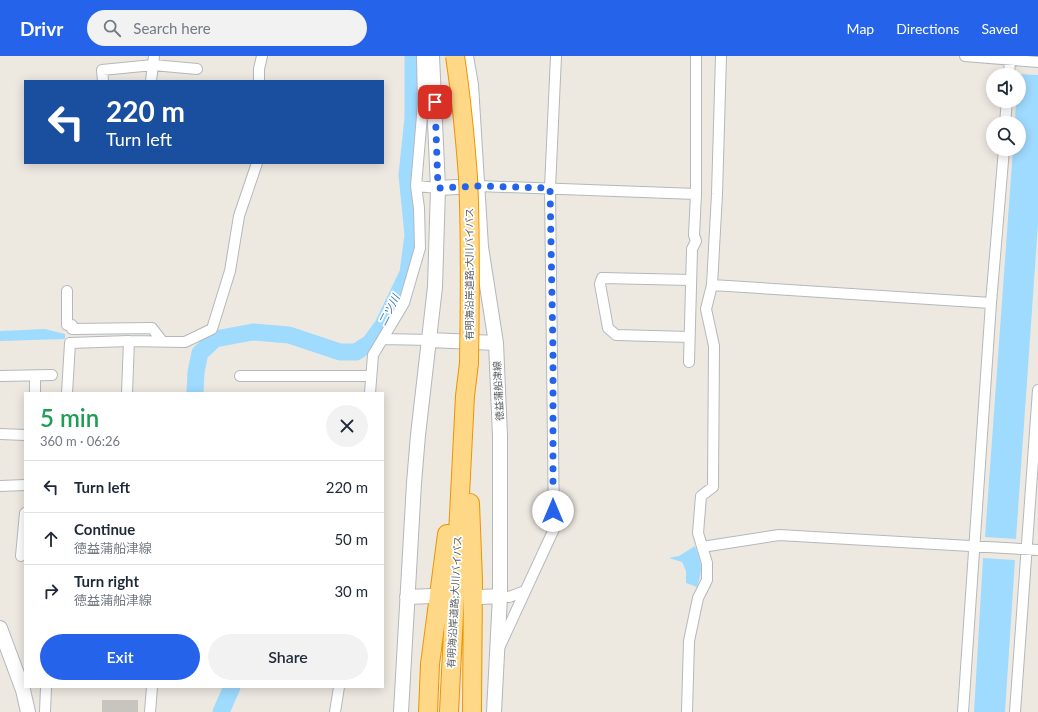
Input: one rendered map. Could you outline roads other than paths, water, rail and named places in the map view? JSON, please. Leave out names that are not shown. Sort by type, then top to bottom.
[{"type":"highway","name":"有明海沿岸道路;大川バイパス","points":[[450,56],[457,111],[462,178],[466,363]]},
{"type":"highway","name":"有明海沿岸道路;大川バイパス","points":[[449,712],[470,278],[468,178],[463,110],[456,56]]},
{"type":"highway","points":[[428,712],[430,664],[465,396]]},
{"type":"highway","points":[[465,396],[473,580],[472,712]]},
{"type":"main road","points":[[401,712],[414,482],[435,287],[438,188],[432,56]]},
{"type":"main road","name":"徳益蒲船津線","points":[[466,56],[471,86],[481,246],[496,343],[500,436],[500,596],[494,712]]},
{"type":"main road","points":[[438,188],[478,186]]},
{"type":"main road","points":[[430,340],[496,343]]},
{"type":"main road","points":[[407,597],[432,596]]},
{"type":"main road","points":[[481,597],[500,596]]},
{"type":"main road","points":[[1,633],[23,690],[28,712]]},
{"type":"street","points":[[259,80],[259,69],[262,56]]},
{"type":"street","points":[[370,392],[373,355],[404,303],[420,248],[419,208],[416,186],[423,104],[422,56]]},
{"type":"street","points":[[497,652],[554,529],[550,188],[556,56]]},
{"type":"street","points":[[689,362],[692,249],[696,241],[694,235],[696,194],[696,56]]},
{"type":"street","points":[[687,712],[690,641],[698,598],[707,580],[707,563],[698,533],[701,496],[713,487],[714,346],[706,309],[712,285],[717,194],[721,56]]},
{"type":"street","points":[[965,56],[1038,62]]},
{"type":"street","points":[[1009,68],[1010,60]]},
{"type":"street","points":[[152,80],[154,61]]},
{"type":"street","points":[[103,80],[102,70],[154,61],[197,69]]},
{"type":"street","points":[[963,712],[976,546],[991,303],[1003,156]]},
{"type":"street","points":[[67,392],[70,343],[129,341],[185,342],[212,329],[230,271],[239,216],[258,164]]},
{"type":"street","points":[[416,186],[438,188]]},
{"type":"street","points":[[478,186],[696,194]]},
{"type":"street","points":[[690,337],[616,335],[608,328],[600,284],[602,278],[691,280]]},
{"type":"street","points":[[712,285],[991,303]]},
{"type":"street","points":[[67,291],[67,325],[72,325],[72,328],[152,328],[162,341]]},
{"type":"street","points":[[383,339],[430,340]]},
{"type":"street","points":[[127,392],[129,341]]},
{"type":"street","points":[[0,376],[52,375]]},
{"type":"street","points":[[35,376],[35,392]]},
{"type":"street","points":[[240,376],[371,376]]},
{"type":"street","points":[[1015,712],[1038,390]]},
{"type":"street","points":[[0,434],[24,435]]},
{"type":"street","points":[[0,486],[24,485]]},
{"type":"street","points":[[21,556],[24,524]]},
{"type":"street","points":[[702,548],[779,535],[1038,550]]},
{"type":"street","points":[[500,596],[509,597],[525,591]]},
{"type":"street","points":[[45,712],[46,688]]},
{"type":"street","points":[[150,712],[152,688]]},
{"type":"street","points":[[335,712],[339,688]]},
{"type":"water","points":[[1026,74],[1038,75],[1038,224],[1016,539],[985,537],[1012,156],[1026,156],[1026,116],[1015,116],[1016,108],[1026,108]]},
{"type":"water","points":[[45,329],[65,334],[65,339],[0,341],[0,331]]},
{"type":"water","points":[[695,546],[701,566],[697,587],[686,583],[686,571],[682,562],[669,558],[679,556]]},
{"type":"water","points":[[983,558],[1015,560],[1005,712],[974,712]]},
{"type":"waterway","name":"二ツ川","points":[[195,392],[196,372],[200,353],[215,339],[253,332],[289,335],[340,352],[356,352],[370,343],[383,325],[408,273],[413,235],[407,175],[413,118],[413,56]]},
{"type":"waterway","name":"二ツ川","points":[[221,712],[232,688]]}]
